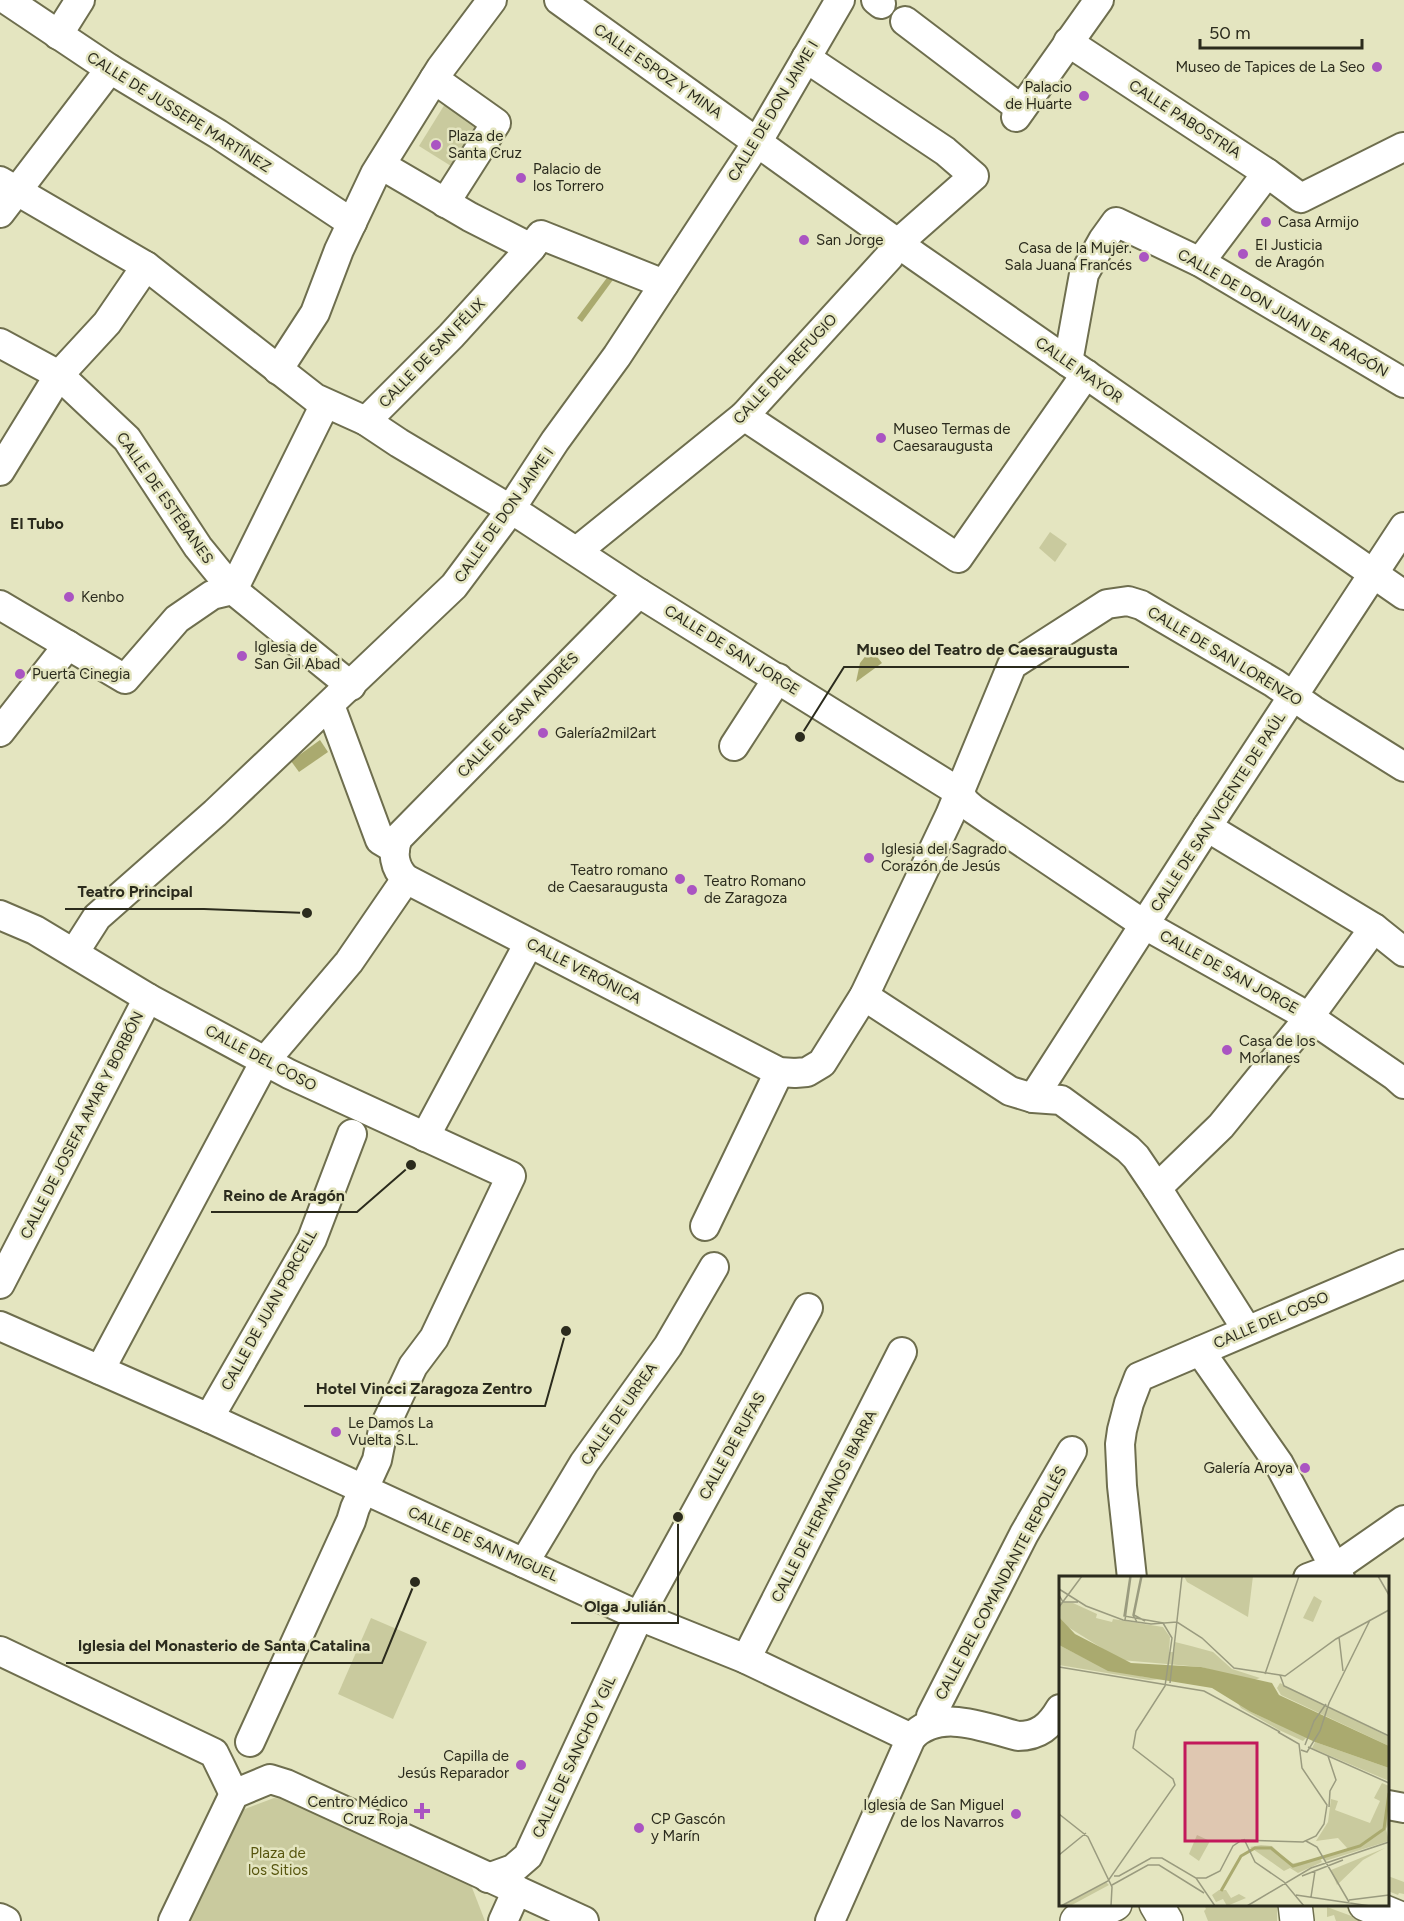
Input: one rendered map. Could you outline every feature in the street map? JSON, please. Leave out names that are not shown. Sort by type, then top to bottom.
[{"type":"main road","points":[[1077,1921],[1113,1906]]},
{"type":"main road","points":[[1157,1906],[1166,1921]]},
{"type":"main road","points":[[1295,1906],[1297,1921]]},
{"type":"main road","points":[[1368,1906],[1404,1920]]},
{"type":"street","name":"CALLE DE JUSSEPE MARTÍNEZ","points":[[7,0],[110,69],[218,134],[352,223]]},
{"type":"street","points":[[58,34],[80,0]]},
{"type":"street","points":[[278,370],[315,313],[339,250],[378,169],[438,74],[492,0]]},
{"type":"street","name":"CALLE ESPOZ Y MINA","points":[[559,0],[758,141]]},
{"type":"street","name":"CALLE DE DON JAIME I","points":[[74,953],[97,917],[215,813],[454,586],[511,509],[555,441],[617,356],[758,141],[840,0]]},
{"type":"street","points":[[905,21],[1019,113],[1099,0]]},
{"type":"street","name":"CALLE PABOSTRÍA","points":[[1068,42],[1267,173],[1301,198],[1403,147]]},
{"type":"street","name":"CALLE DEL REFUGIO","points":[[576,551],[744,416],[889,257],[898,243],[974,176],[945,151],[806,58]]},
{"type":"street","points":[[6,196],[110,69]]},
{"type":"street","points":[[438,74],[496,123],[457,210]]},
{"type":"street","name":"CALLE MAYOR","points":[[758,141],[898,243],[1404,595]]},
{"type":"street","points":[[378,169],[527,245],[541,235],[664,284]]},
{"type":"street","points":[[1200,262],[1267,173]]},
{"type":"street","name":"CALLE DE SAN JORGE","points":[[6,196],[146,266],[278,370],[326,404],[366,421],[511,509],[639,592],[959,792],[973,809],[1145,925],[1401,1075]]},
{"type":"street","name":"CALLE DE DON JUAN DE ARAGÓN","points":[[1077,368],[1084,274],[1116,222],[1200,262],[1404,384]]},
{"type":"street","name":"CALLE DE SAN FÉLIX","points":[[366,421],[498,285],[527,245]]},
{"type":"street","points":[[0,471],[59,375],[107,323],[146,266]]},
{"type":"street","name":"CALLE DE ESTÉBANES","points":[[0,343],[59,375],[127,439],[198,547],[233,590],[351,686]]},
{"type":"street","points":[[744,416],[958,558],[1077,368]]},
{"type":"street","points":[[0,605],[125,678],[177,619],[212,595],[233,590],[326,404]]},
{"type":"street","name":"CALLE DE SAN VICENTE DE PAÚL","points":[[1033,1098],[1404,527]]},
{"type":"street","name":"CALLE DE SAN ANDRÉS","points":[[100,1370],[265,1061],[349,962],[399,857],[639,592]]},
{"type":"street","name":"CALLE DE SAN LORENZO","points":[[959,792],[1012,665],[1107,604],[1128,601],[1141,605],[1274,683],[1404,767]]},
{"type":"street","points":[[0,732],[68,645]]},
{"type":"street","points":[[734,746],[778,678]]},
{"type":"street","name":"CALLE VERÓNICA","points":[[330,705],[380,840],[399,857],[530,943],[779,1072]]},
{"type":"street","points":[[705,1226],[779,1072],[807,1072],[822,1063],[864,996],[959,792]]},
{"type":"street","points":[[1207,827],[1374,928],[1404,952]]},
{"type":"street","name":"CALLE DEL COSO","points":[[10,919],[36,930],[148,998],[330,1095],[511,1176],[434,1338],[408,1376],[383,1430],[376,1460],[363,1490]]},
{"type":"street","points":[[1157,1188],[1221,1126],[1306,1021],[1374,928]]},
{"type":"street","points":[[425,1137],[530,943]]},
{"type":"street","points":[[864,996],[1010,1091],[1033,1098],[1061,1100],[1128,1149],[1157,1188],[1241,1320]]},
{"type":"street","name":"CALLE DE JOSEFA AMAR Y BORBÓN","points":[[0,1284],[148,998]]},
{"type":"street","name":"CALLE DE JUAN PORCELL","points":[[209,1418],[312,1239],[352,1134]]},
{"type":"street","name":"CALLE DEL COSO","points":[[1132,1576],[1122,1485],[1122,1430],[1139,1377],[1200,1351],[1241,1320],[1404,1264]]},
{"type":"street","name":"CALLE DE URREA","points":[[524,1563],[584,1463],[668,1346],[714,1267]]},
{"type":"street","name":"CALLE DE RUFAS","points":[[639,1616],[808,1308]]},
{"type":"street","name":"CALLE DE SAN MIGUEL","points":[[0,1326],[209,1418],[639,1616],[746,1659],[911,1738]]},
{"type":"street","points":[[1200,1351],[1279,1464],[1337,1573]]},
{"type":"street","name":"CALLE DE HERMANOS IBARRA","points":[[746,1659],[902,1352]]},
{"type":"street","name":"CALLE DEL COMANDANTE REPOLLÉS","points":[[931,1716],[1019,1544],[1072,1451]]},
{"type":"street","points":[[214,1753],[250,1742],[363,1490]]},
{"type":"street","points":[[1320,1576],[1337,1573],[1404,1520]]},
{"type":"street","name":"CALLE DE SANCHO Y GIL","points":[[488,1878],[513,1869],[528,1856],[639,1616]]},
{"type":"street","points":[[0,1651],[214,1753],[234,1794]]},
{"type":"street","points":[[830,1921],[911,1738],[926,1726],[943,1721],[955,1721],[1018,1736],[1027,1736],[1047,1727],[1059,1710]]},
{"type":"street","points":[[250,1742],[270,1779]]},
{"type":"street","points":[[173,1921],[234,1794],[270,1779],[286,1784],[584,1921]]},
{"type":"street","points":[[1389,1805],[1404,1808]]},
{"type":"street","points":[[503,1921],[517,1890]]},
{"type":"street","points":[[1175,1906],[1179,1921]]},
{"type":"street","points":[[0,1918],[6,1921]]},
{"type":"green space","points":[[445,104],[477,125],[451,166],[419,146]]},
{"type":"green space","points":[[1050,532],[1067,544],[1055,562],[1039,548]]},
{"type":"green space","points":[[371,1618],[427,1642],[393,1719],[338,1694]]},
{"type":"green space","name":"Plaza de los Sitios","points":[[274,1798],[282,1799],[471,1885],[485,1921],[187,1921],[237,1812]]},
{"type":"green space","points":[[1389,1876],[1404,1882],[1404,1894],[1399,1893],[1398,1895],[1389,1891]]},
{"type":"green space","points":[[1204,1906],[1277,1906],[1277,1921],[1208,1921],[1204,1911]]},
{"type":"green space","points":[[1327,1907],[1365,1921],[1336,1921],[1334,1915],[1327,1917]]},
{"type":"shaded area","points":[[612,271],[618,273],[582,322],[577,318]]},
{"type":"shaded area","points":[[871,649],[882,663],[856,682],[860,663]]},
{"type":"shaded area","points":[[320,740],[328,752],[299,772],[291,761]]},
{"type":"place","name":"Museo de Tapices de La Seo","points":[[1377,67]]},
{"type":"place","name":"Palacio de Huarte","points":[[1084,96]]},
{"type":"place","name":"Plaza de Santa Cruz","points":[[436,145]]},
{"type":"place","name":"Palacio de los Torrero","points":[[521,178]]},
{"type":"place","name":"Casa Armijo","points":[[1266,222]]},
{"type":"place","name":"San Jorge","points":[[804,240]]},
{"type":"place","name":"El Justicia de Aragón","points":[[1243,254]]},
{"type":"place","name":"Casa de la Mujer. Sala Juana Francés","points":[[1144,257]]},
{"type":"place","name":"Museo Termas de Caesaraugusta","points":[[881,438]]},
{"type":"place","name":"Kenbo","points":[[69,597]]},
{"type":"place","name":"Iglesia de San Gil Abad","points":[[242,656]]},
{"type":"place","name":"Puerta Cinegia","points":[[20,674]]},
{"type":"place","name":"Galería2mil2art","points":[[543,733]]},
{"type":"place","name":"Museo del Teatro de Caesaraugusta","points":[[800,737]]},
{"type":"place","name":"Iglesia del Sagrado Corazón de Jesús","points":[[869,858]]},
{"type":"place","name":"Teatro romano de Caesaraugusta","points":[[680,879]]},
{"type":"place","name":"Teatro Romano de Zaragoza","points":[[692,890]]},
{"type":"place","name":"Teatro Principal","points":[[307,913]]},
{"type":"place","name":"Casa de los Morlanes","points":[[1227,1050]]},
{"type":"place","name":"Reino de Aragón","points":[[411,1165]]},
{"type":"place","name":"Hotel Vincci Zaragoza Zentro","points":[[566,1331]]},
{"type":"place","name":"Le Damos La Vuelta S.L.","points":[[336,1432]]},
{"type":"place","name":"Galería Aroya","points":[[1305,1468]]},
{"type":"place","name":"Olga Julián","points":[[678,1517]]},
{"type":"place","name":"Iglesia del Monasterio de Santa Catalina","points":[[415,1582]]},
{"type":"place","name":"Capilla de Jesús Reparador","points":[[521,1765]]},
{"type":"place","name":"Centro Médico Cruz Roja","points":[[422,1811]]},
{"type":"place","name":"Iglesia de San Miguel de los Navarros","points":[[1016,1814]]},
{"type":"place","name":"CP Gascón y Marín","points":[[639,1828]]},
{"type":"district","name":"El Tubo","points":[[37,523]]}]
